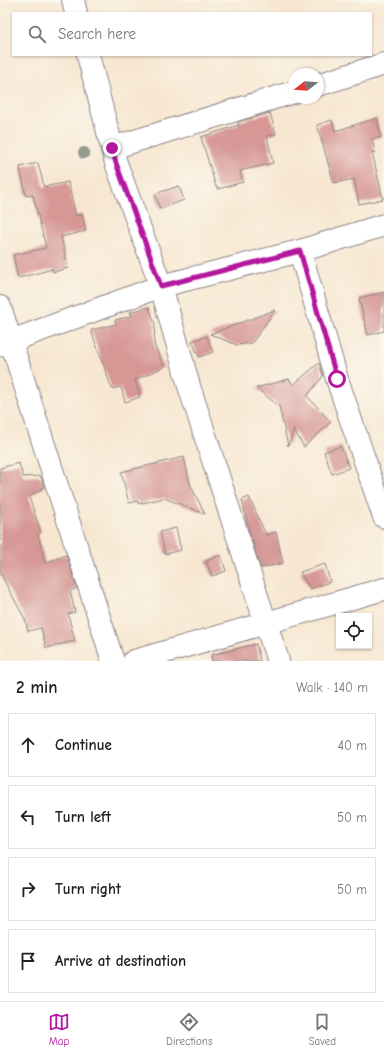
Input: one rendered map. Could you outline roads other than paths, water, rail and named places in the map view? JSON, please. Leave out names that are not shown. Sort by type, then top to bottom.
[{"type":"street","points":[[73,0],[76,12]]},
{"type":"street","points":[[88,56],[116,163],[161,286],[189,386],[278,661]]},
{"type":"street","points":[[324,83],[384,64]]},
{"type":"street","points":[[112,148],[288,94]]},
{"type":"street","points":[[5,343],[161,286],[300,251],[384,225]]},
{"type":"street","points":[[300,251],[337,379],[384,518]]},
{"type":"street","points":[[0,308],[5,343],[113,661]]},
{"type":"street","points":[[134,661],[384,589]]}]
